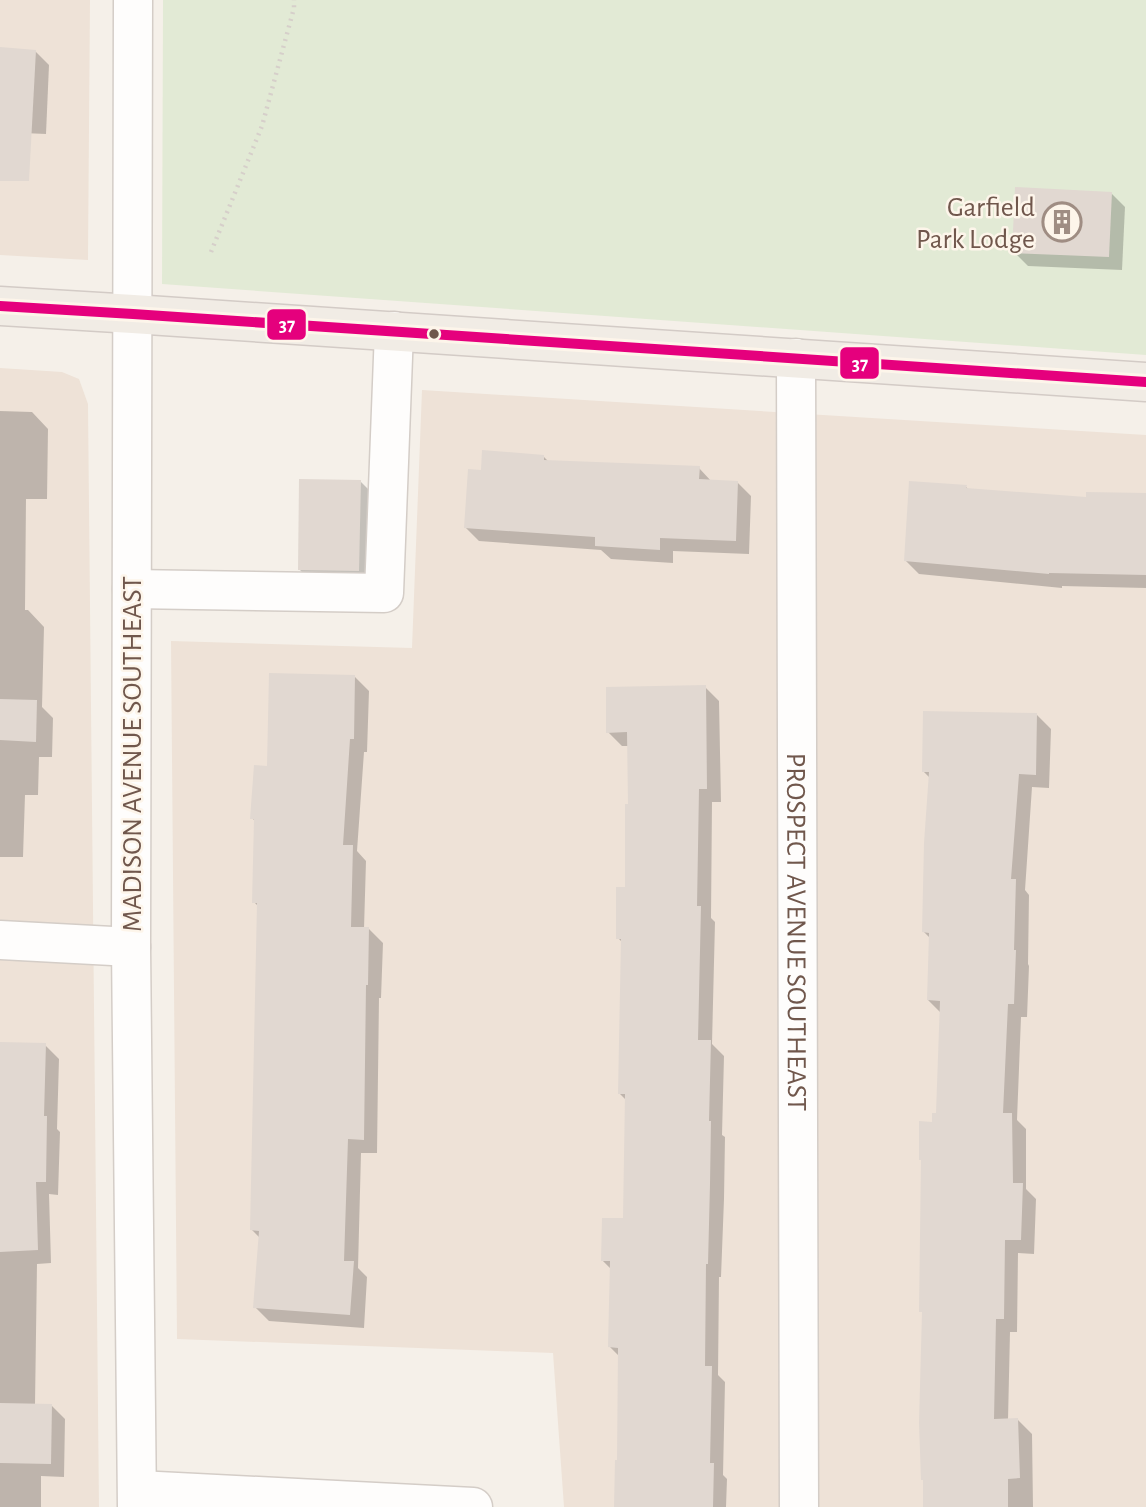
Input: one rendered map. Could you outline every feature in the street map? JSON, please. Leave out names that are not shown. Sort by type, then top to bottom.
[{"type":"main road","points":[[0,306],[1146,382]]},
{"type":"street","name":"MADISON AVENUE SOUTHEAST","points":[[133,0],[131,947],[137,1499]]},
{"type":"street","points":[[132,589],[384,593],[394,331]]},
{"type":"street","name":"PROSPECT AVENUE SOUTHEAST","points":[[796,358],[799,1507]]},
{"type":"street","points":[[0,940],[131,947]]},
{"type":"street","points":[[137,1499],[473,1507]]},
{"type":"path","points":[[211,252],[262,126],[294,0]]},
{"type":"shaded area","points":[[0,0],[90,0],[88,260],[0,255]]},
{"type":"shaded area","points":[[0,368],[62,372],[79,379],[88,404],[99,1507],[0,1507]]},
{"type":"shaded area","points":[[422,390],[1146,435],[1146,1507],[564,1507],[553,1353],[177,1339],[171,641],[412,648]]},
{"type":"green space","points":[[163,0],[1146,0],[1146,355],[162,284]]},
{"type":"building","points":[[0,47],[36,50],[29,181],[0,181]]},
{"type":"building","name":"Garfield Park Lodge","points":[[1015,187],[1112,192],[1109,257],[1012,253]]},
{"type":"building","points":[[482,450],[544,455],[544,460],[700,466],[699,479],[738,481],[736,541],[660,538],[660,550],[595,546],[595,537],[464,528],[468,469],[481,470]]},
{"type":"building","points":[[299,479],[361,480],[359,571],[298,570]]},
{"type":"building","points":[[909,481],[1086,497],[1086,492],[1146,493],[1146,575],[1049,574],[904,561]]},
{"type":"building","points":[[269,673],[355,675],[354,739],[350,739],[343,845],[353,845],[351,927],[369,927],[364,1140],[348,1139],[344,1261],[354,1261],[350,1315],[253,1308],[259,1231],[250,1230],[257,903],[252,903],[254,819],[250,819],[254,765],[267,766]]},
{"type":"building","points":[[706,685],[707,789],[699,789],[697,906],[701,906],[698,1040],[711,1040],[705,1366],[712,1366],[710,1463],[714,1463],[713,1507],[614,1507],[618,1348],[608,1347],[610,1261],[601,1261],[602,1218],[623,1218],[625,1094],[618,1094],[621,939],[616,939],[616,887],[625,887],[625,804],[628,804],[627,732],[606,733],[606,687]]},
{"type":"building","points":[[0,699],[37,700],[36,742],[0,740]]},
{"type":"building","points":[[923,711],[1037,713],[1036,775],[1019,774],[1011,879],[1016,879],[1016,950],[1014,1004],[1008,1004],[1003,1113],[1012,1113],[1013,1183],[1023,1183],[1021,1240],[1005,1240],[1004,1319],[996,1319],[994,1419],[1018,1418],[1020,1478],[1008,1479],[1008,1507],[923,1507],[919,1423],[922,1312],[919,1312],[919,1121],[932,1122],[932,1113],[936,1113],[940,1001],[927,1000],[929,933],[922,932],[929,772],[922,772]]},
{"type":"building","points":[[0,1042],[46,1043],[46,1182],[36,1182],[38,1250],[0,1252]]},
{"type":"building","points":[[0,1403],[52,1404],[51,1464],[0,1463]]},
{"type":"transit line","name":"37","points":[[0,306],[1146,382]]},
{"type":"place","name":"Garfield Park Lodge","points":[[1062,222]]}]
